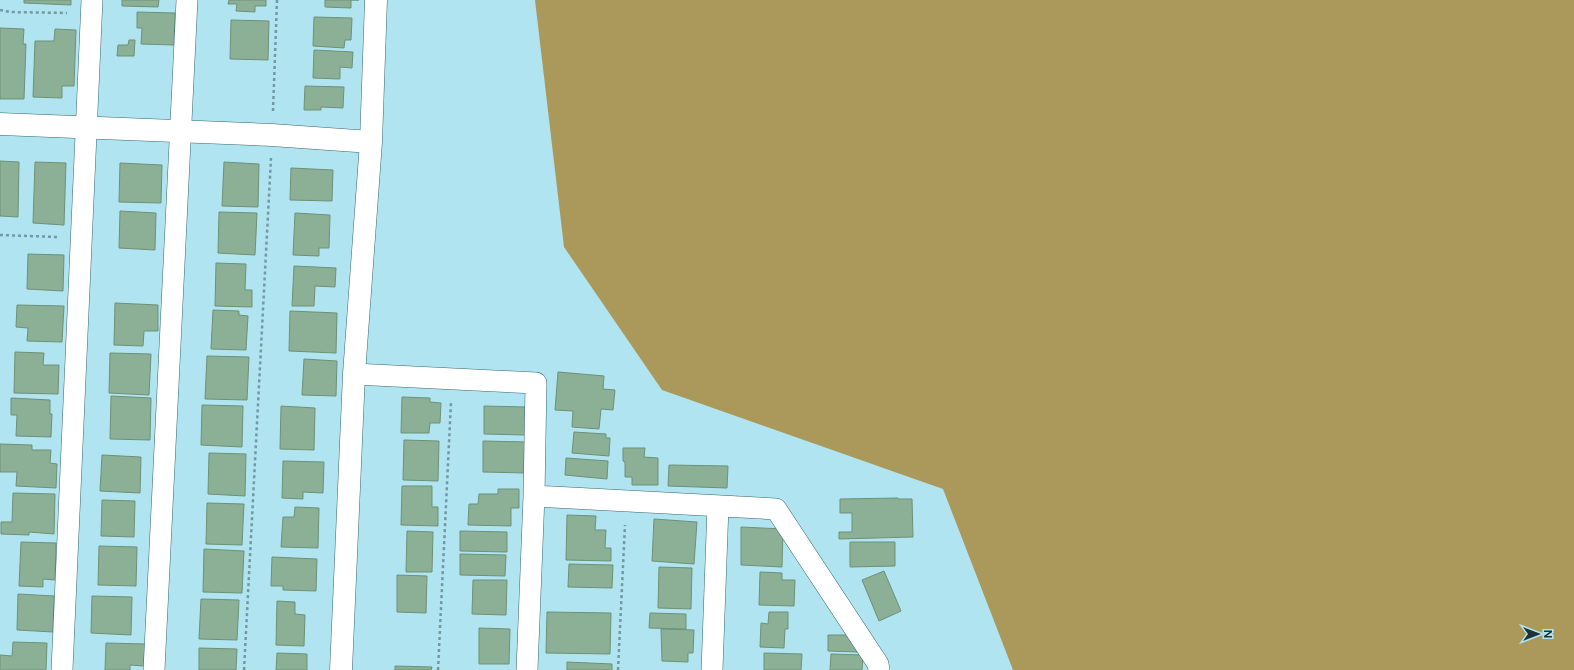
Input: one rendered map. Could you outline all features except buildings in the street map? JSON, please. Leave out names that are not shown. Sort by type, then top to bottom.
[{"type":"street","points":[[154,670],[187,0]]},
{"type":"street","points":[[341,670],[354,374],[370,142],[376,0]]},
{"type":"street","points":[[62,670],[92,7]]},
{"type":"street","points":[[0,124],[272,135],[370,142]]},
{"type":"street","points":[[354,374],[536,383],[534,496],[527,670]]},
{"type":"street","points":[[534,496],[776,508],[878,664],[879,670]]},
{"type":"street","points":[[712,670],[718,506]]},
{"type":"path","points":[[244,670],[272,135],[277,0]]},
{"type":"path","points":[[0,10],[10,12],[92,7]]},
{"type":"path","points":[[0,235],[82,238]]},
{"type":"path","points":[[438,670],[452,380]]},
{"type":"path","points":[[618,670],[626,501]]},
{"type":"shaded area","points":[[535,0],[1574,0],[1574,670],[1013,670],[943,489],[662,390],[564,247]]}]
